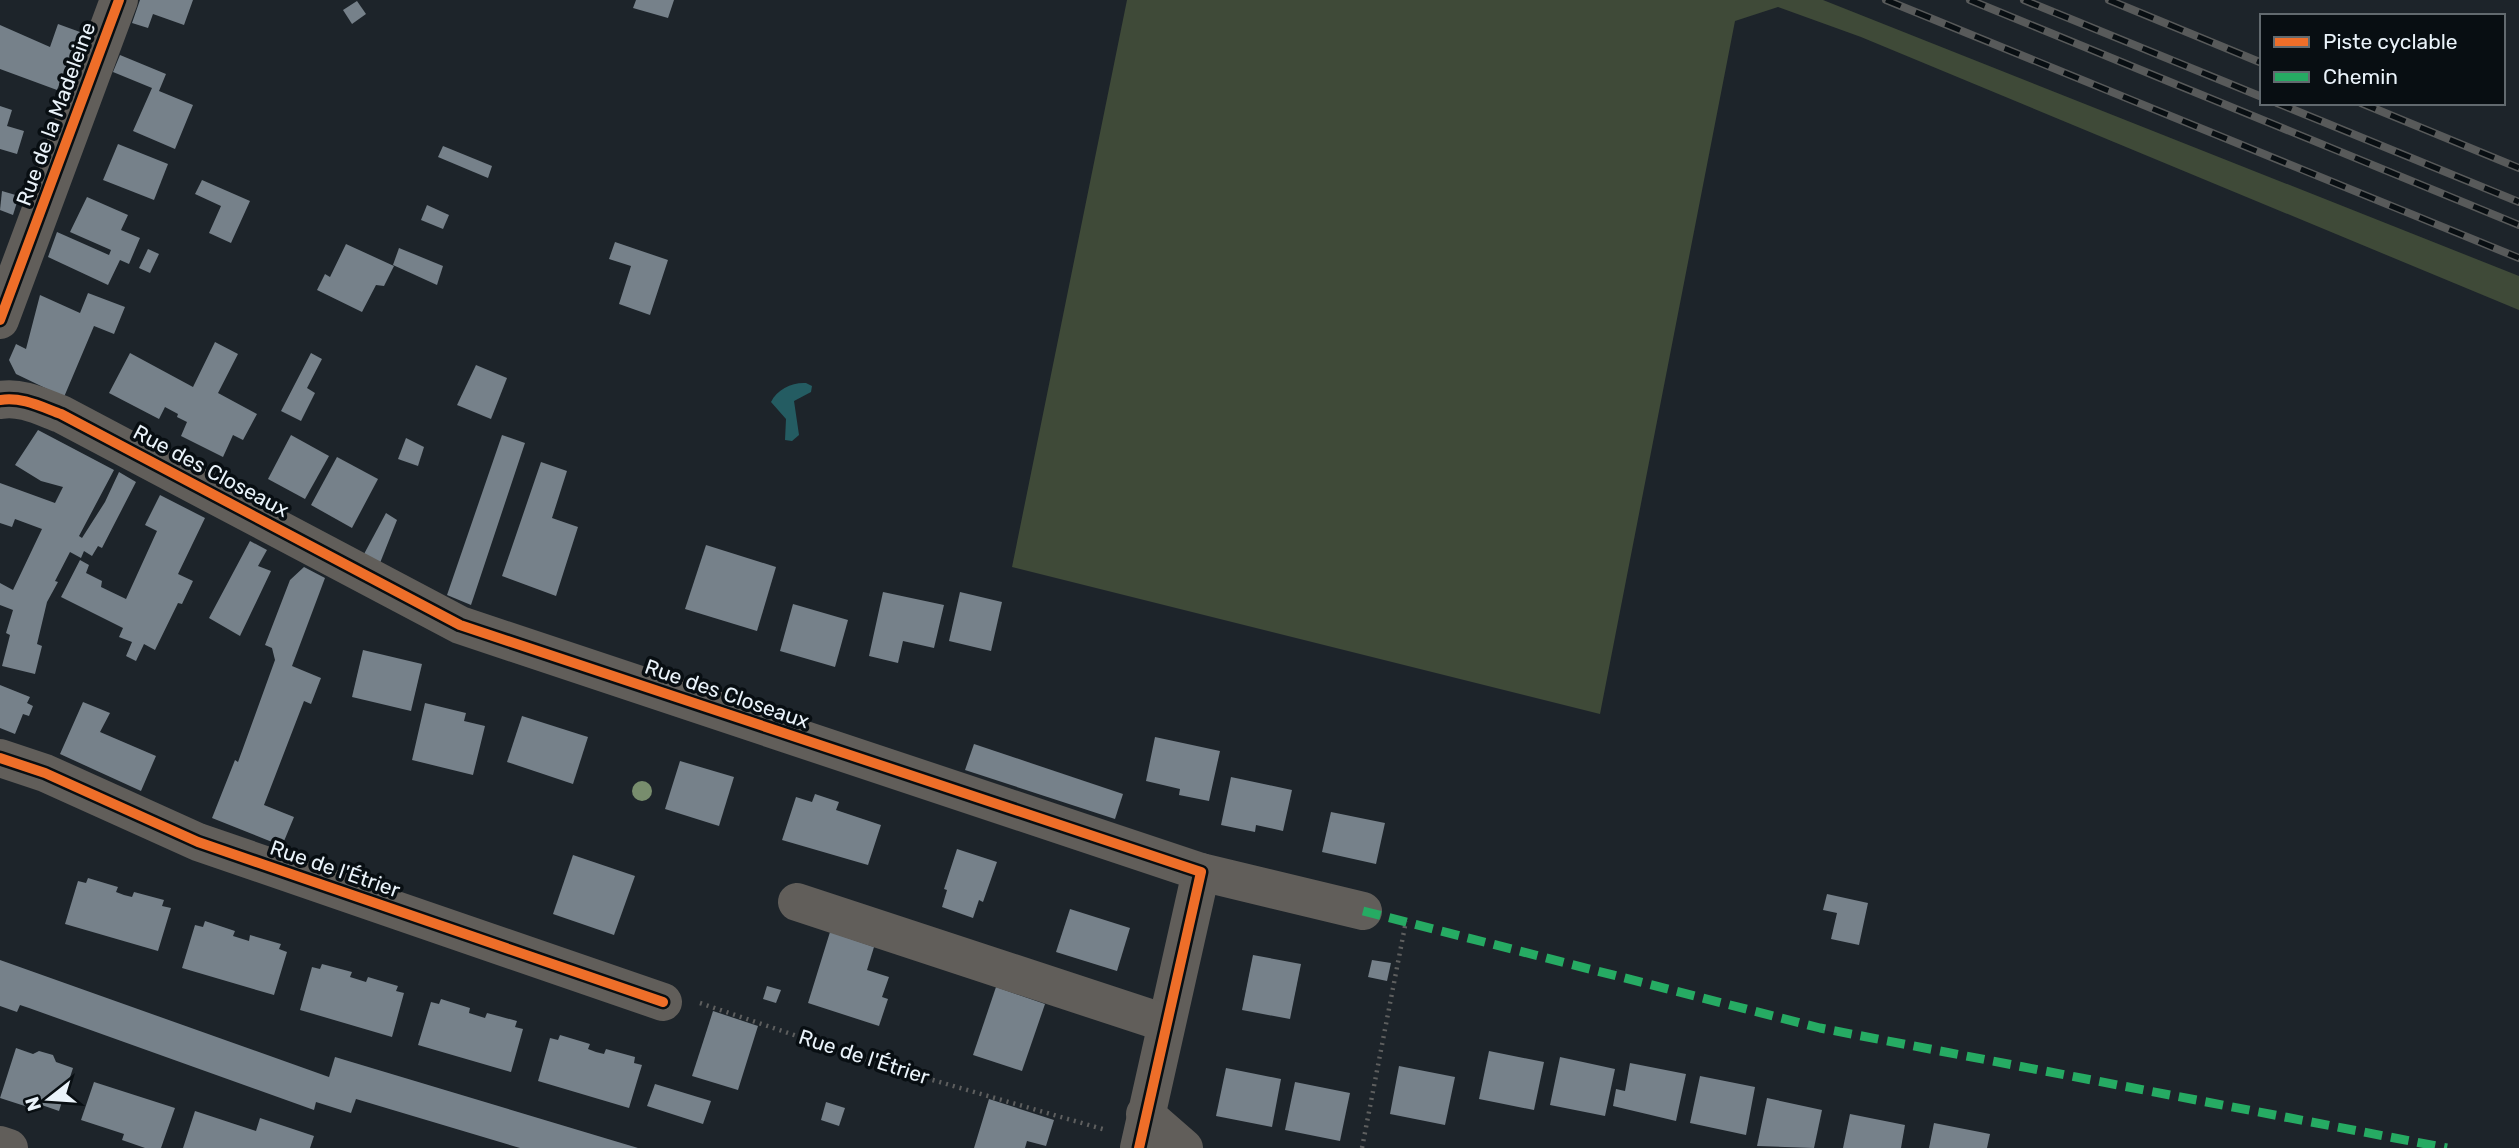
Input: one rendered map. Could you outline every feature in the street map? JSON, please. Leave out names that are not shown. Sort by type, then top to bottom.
[{"type":"street","name":"Rue de la Madeleine","points":[[0,320],[119,0]]},
{"type":"street","name":"Rue des Closeaux","points":[[0,400],[9,398],[30,402],[61,414],[460,625],[1201,872],[1363,911]]},
{"type":"street","name":"Rue de l'Étrier","points":[[0,758],[44,773],[198,842],[663,1002]]},
{"type":"street","points":[[1184,1148],[1141,1134],[1201,872]]},
{"type":"street","points":[[797,902],[1165,1023]]},
{"type":"street","points":[[0,1145],[9,1148]]},
{"type":"path","points":[[1362,1148],[1406,921]]},
{"type":"green space","points":[[1127,0],[1823,0],[2519,276],[2519,310],[1861,37],[1778,7],[1735,21],[1600,714],[1012,567]]},
{"type":"water","points":[[806,383],[812,386],[811,392],[794,401],[799,435],[792,441],[785,440],[786,419],[771,402],[777,393],[786,387]]},
{"type":"building","points":[[140,0],[193,0],[184,25],[153,14],[148,28],[132,23]]},
{"type":"building","points":[[636,0],[674,0],[668,18],[633,8]]},
{"type":"building","points":[[357,1],[366,14],[352,24],[343,10]]},
{"type":"building","points":[[58,24],[80,32],[57,90],[0,69],[0,25],[50,47]]},
{"type":"building","points":[[120,55],[166,74],[159,91],[193,105],[175,149],[133,131],[152,88],[113,72]]},
{"type":"building","points":[[0,106],[12,110],[7,126],[24,131],[17,154],[0,149]]},
{"type":"building","points":[[118,144],[168,164],[154,200],[103,180]]},
{"type":"building","points":[[443,146],[492,166],[488,178],[438,157]]},
{"type":"building","points":[[202,180],[250,201],[231,243],[209,233],[221,206],[195,194]]},
{"type":"building","points":[[2,191],[19,196],[13,215],[0,210]]},
{"type":"building","points":[[87,197],[128,215],[121,230],[140,238],[129,264],[120,260],[108,285],[48,257],[57,232],[109,255],[111,250],[70,232]]},
{"type":"building","points":[[427,205],[449,215],[443,229],[421,220]]},
{"type":"building","points":[[615,242],[668,260],[650,315],[619,304],[631,266],[609,259]]},
{"type":"building","points":[[346,244],[394,266],[384,286],[376,285],[362,312],[317,290],[325,274],[330,277]]},
{"type":"building","points":[[399,248],[443,266],[437,285],[393,265]]},
{"type":"building","points":[[148,249],[159,254],[150,273],[139,268]]},
{"type":"building","points":[[88,293],[125,307],[114,334],[94,326],[64,397],[16,374],[9,360],[16,344],[26,349],[40,295],[80,313]]},
{"type":"building","points":[[215,342],[238,354],[218,393],[257,414],[243,440],[233,435],[223,457],[181,436],[187,422],[177,417],[178,414],[165,407],[159,419],[109,393],[130,353],[193,387]]},
{"type":"building","points":[[311,353],[322,359],[307,388],[315,393],[301,421],[281,411]]},
{"type":"building","points":[[476,365],[507,378],[491,419],[457,405]]},
{"type":"building","points":[[38,430],[114,470],[79,536],[82,538],[105,502],[119,472],[136,482],[102,548],[98,546],[92,556],[84,551],[81,558],[70,552],[47,602],[37,644],[42,646],[35,674],[2,666],[10,635],[6,633],[13,610],[0,605],[0,583],[13,590],[42,529],[15,519],[12,527],[0,523],[0,483],[55,503],[63,487],[41,481],[15,465]]},
{"type":"building","points":[[291,435],[329,456],[305,499],[268,479]]},
{"type":"building","points":[[502,435],[525,443],[471,605],[447,595]]},
{"type":"building","points":[[406,438],[424,447],[418,466],[398,459]]},
{"type":"building","points":[[337,457],[378,479],[352,528],[311,505]]},
{"type":"building","points":[[541,462],[567,471],[552,518],[578,527],[556,596],[502,576]]},
{"type":"building","points":[[160,495],[205,518],[178,574],[193,581],[182,604],[178,603],[155,650],[144,644],[136,661],[126,656],[132,642],[119,637],[123,628],[61,597],[80,560],[89,565],[86,573],[102,581],[101,587],[126,599],[157,531],[145,525]]},
{"type":"building","points":[[386,513],[397,520],[380,563],[364,554]]},
{"type":"building","points":[[250,541],[267,550],[258,566],[271,571],[240,636],[209,618]]},
{"type":"building","points":[[706,545],[776,567],[757,631],[685,609]]},
{"type":"building","points":[[304,567],[325,578],[292,666],[321,678],[311,704],[304,701],[264,805],[294,817],[282,846],[212,818],[235,760],[238,762],[275,660],[272,648],[265,645],[290,580]]},
{"type":"building","points":[[883,592],[944,605],[934,648],[903,641],[898,663],[869,656]]},
{"type":"building","points":[[960,592],[1002,602],[991,651],[949,641]]},
{"type":"building","points":[[793,604],[848,620],[835,667],[780,651]]},
{"type":"building","points":[[363,650],[422,664],[411,711],[352,697]]},
{"type":"building","points":[[0,685],[30,697],[27,703],[33,706],[29,716],[23,714],[15,734],[0,728]]},
{"type":"building","points":[[83,702],[110,713],[100,732],[156,756],[141,791],[60,754]]},
{"type":"building","points":[[425,703],[466,713],[464,721],[485,726],[473,775],[412,760]]},
{"type":"building","points":[[522,716],[588,737],[573,784],[507,762]]},
{"type":"building","points":[[1155,737],[1220,751],[1209,801],[1179,795],[1180,789],[1146,781]]},
{"type":"building","points":[[974,744],[1123,794],[1115,819],[965,770]]},
{"type":"building","points":[[680,761],[734,777],[719,826],[665,809]]},
{"type":"building","points":[[1231,777],[1292,790],[1283,831],[1256,825],[1255,832],[1221,825]]},
{"type":"building","points":[[815,794],[839,802],[836,810],[881,825],[868,865],[782,840],[796,797],[812,802]]},
{"type":"building","points":[[1331,812],[1385,823],[1376,864],[1322,852]]},
{"type":"building","points":[[957,849],[997,862],[983,902],[979,900],[973,918],[942,907],[947,890],[944,889]]},
{"type":"building","points":[[573,855],[635,876],[614,935],[553,914]]},
{"type":"building","points":[[88,878],[118,887],[116,892],[124,895],[132,897],[134,892],[164,900],[162,906],[171,908],[158,951],[65,924],[78,881],[86,883]]},
{"type":"building","points":[[1827,894],[1868,903],[1859,945],[1831,939],[1837,913],[1823,910]]},
{"type":"building","points":[[1070,909],[1130,928],[1117,971],[1056,952]]},
{"type":"building","points":[[205,921],[235,931],[233,936],[249,941],[250,935],[281,944],[279,949],[287,952],[274,995],[182,968],[195,925],[203,927]]},
{"type":"building","points":[[830,932],[874,947],[867,970],[889,977],[882,997],[888,999],[879,1026],[808,1003]]},
{"type":"building","points":[[1253,955],[1301,964],[1290,1019],[1242,1010]]},
{"type":"building","points":[[0,960],[329,1077],[335,1057],[638,1148],[520,1148],[356,1099],[351,1113],[316,1102],[314,1110],[20,1005],[17,1012],[0,1006]]},
{"type":"building","points":[[1372,960],[1391,963],[1387,981],[1368,977]]},
{"type":"building","points":[[322,964],[352,972],[350,977],[366,982],[368,977],[398,986],[396,991],[404,993],[392,1037],[300,1010],[312,967],[320,969]]},
{"type":"building","points":[[767,986],[781,990],[776,1003],[763,999]]},
{"type":"building","points":[[996,987],[1045,1004],[1022,1071],[973,1055]]},
{"type":"building","points":[[441,999],[470,1008],[469,1013],[485,1018],[487,1013],[517,1021],[515,1027],[523,1029],[511,1072],[418,1045],[431,1002],[439,1004]]},
{"type":"building","points":[[713,1011],[758,1026],[738,1090],[692,1076]]},
{"type":"building","points":[[560,1035],[590,1044],[588,1049],[596,1052],[604,1054],[606,1049],[635,1057],[634,1063],[642,1065],[629,1108],[538,1081],[550,1038],[558,1040]]},
{"type":"building","points":[[16,1048],[33,1054],[39,1051],[53,1055],[56,1062],[73,1068],[59,1111],[33,1102],[31,1108],[0,1098]]},
{"type":"building","points":[[1489,1051],[1544,1062],[1534,1110],[1479,1099]]},
{"type":"building","points":[[1560,1057],[1615,1069],[1605,1116],[1550,1105]]},
{"type":"building","points":[[1630,1063],[1686,1074],[1676,1121],[1613,1106],[1616,1089],[1625,1091]]},
{"type":"building","points":[[1399,1066],[1455,1077],[1445,1125],[1390,1114]]},
{"type":"building","points":[[1226,1068],[1281,1079],[1272,1127],[1216,1116]]},
{"type":"building","points":[[1700,1076],[1755,1087],[1746,1135],[1690,1123]]},
{"type":"building","points":[[94,1082],[175,1108],[161,1148],[145,1148],[122,1140],[124,1134],[81,1120]]},
{"type":"building","points":[[1295,1082],[1350,1093],[1340,1141],[1285,1130]]},
{"type":"building","points":[[655,1084],[711,1101],[703,1124],[647,1106]]},
{"type":"building","points":[[1767,1098],[1822,1110],[1814,1148],[1757,1146]]},
{"type":"building","points":[[989,1099],[1054,1120],[1046,1146],[1027,1141],[1025,1148],[974,1148]]},
{"type":"building","points":[[826,1102],[845,1108],[839,1126],[821,1120]]},
{"type":"building","points":[[195,1111],[256,1131],[260,1118],[314,1136],[310,1148],[183,1148]]},
{"type":"building","points":[[1850,1114],[1905,1125],[1901,1148],[1843,1148]]},
{"type":"building","points":[[1934,1123],[1990,1134],[1987,1148],[1929,1148]]},
{"type":"railway","points":[[1886,0],[2519,258]]},
{"type":"railway","points":[[1970,0],[2519,225]]},
{"type":"railway","points":[[2024,0],[2260,96]]},
{"type":"railway","points":[[2109,0],[2260,62]]},
{"type":"railway","points":[[2282,105],[2519,202]]},
{"type":"railway","points":[[2366,105],[2519,168]]},
{"type":"marked path","points":[[1363,911],[1820,1028],[2447,1148]]},
{"type":"cycle path","points":[[0,320],[119,0]]},
{"type":"cycle path","points":[[0,400],[24,401],[61,414],[460,625],[1201,872],[1139,1148]]},
{"type":"cycle path","points":[[0,758],[45,773],[198,842],[663,1002]]}]
